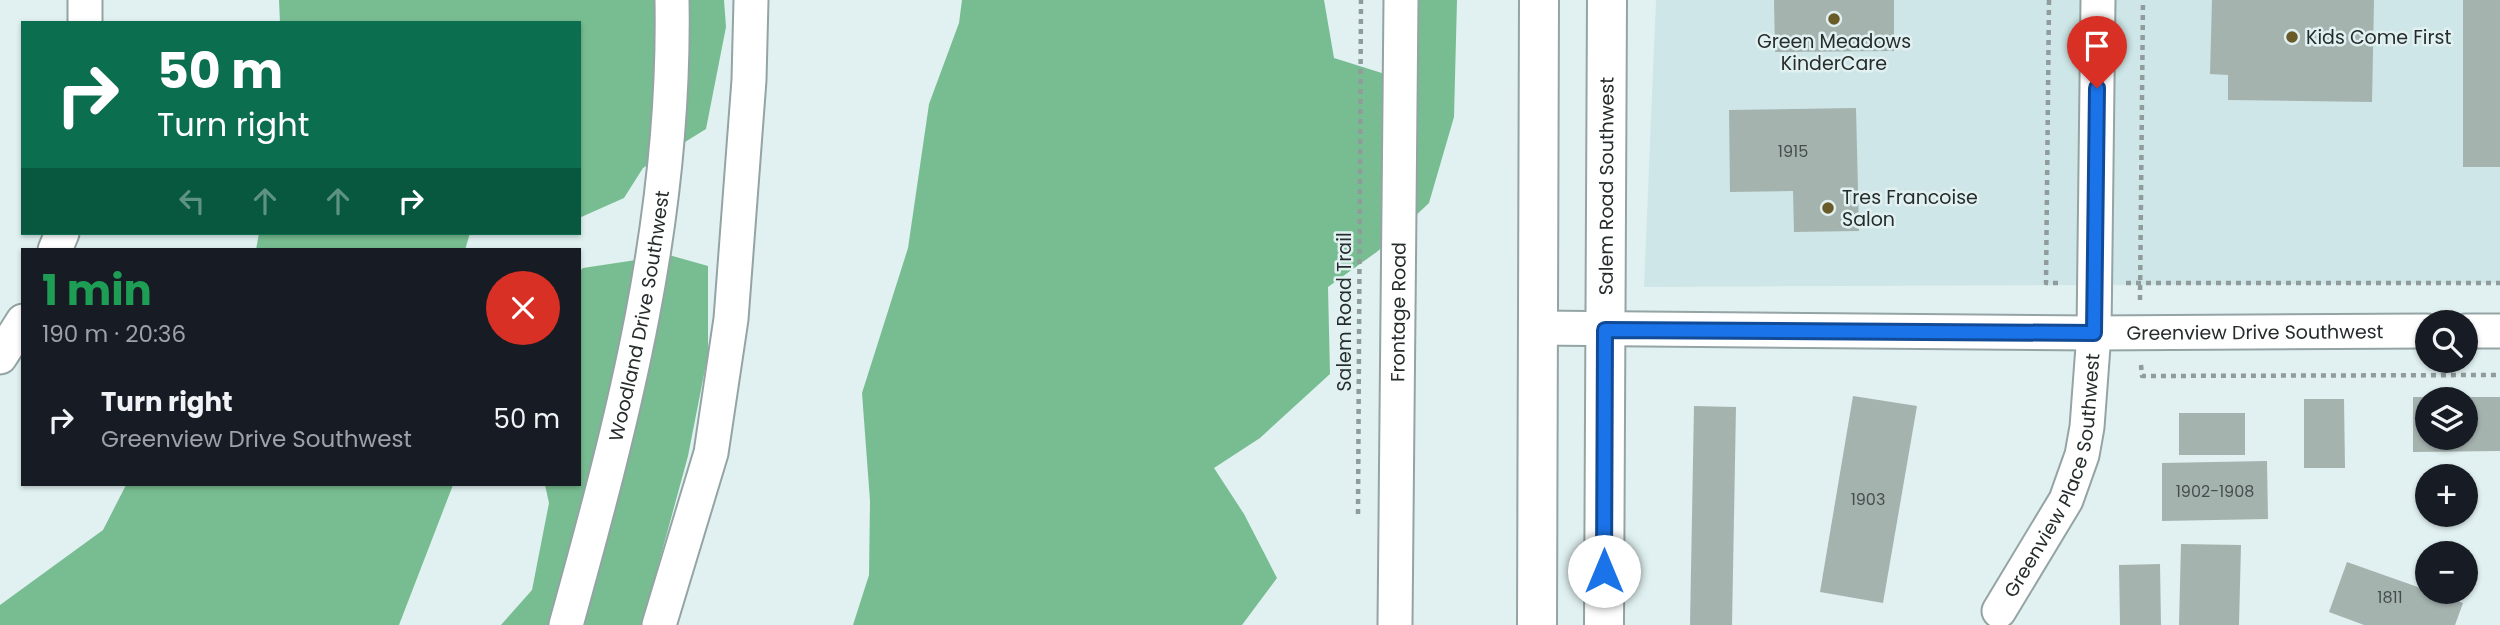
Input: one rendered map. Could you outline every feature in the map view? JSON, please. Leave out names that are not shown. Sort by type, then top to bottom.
[{"type":"main road","points":[[1536,625],[1539,0]]},
{"type":"main road","name":"Salem Road Southwest","points":[[1604,625],[1607,0]]},
{"type":"street","points":[[85,0],[85,21]]},
{"type":"street","name":"Woodland Drive Southwest","points":[[566,625],[615,449],[644,319],[667,161],[673,80],[672,0]]},
{"type":"street","points":[[659,625],[711,453],[732,319],[749,80],[751,0]]},
{"type":"street","name":"Frontage Road","points":[[1395,625],[1401,0]]},
{"type":"street","name":"Greenview Place Southwest","points":[[1999,611],[2066,500],[2082,456],[2087,427],[2094,333],[2098,0]]},
{"type":"street","points":[[0,357],[21,324]]},
{"type":"street","name":"Greenview Drive Southwest","points":[[1536,328],[2094,333],[2415,331]]},
{"type":"street","points":[[2478,331],[2500,331]]},
{"type":"path","name":"Salem Road Trail","points":[[1359,516],[1361,0]]},
{"type":"path","points":[[2046,283],[2049,0]]},
{"type":"path","points":[[2143,0],[2141,284],[2500,283]]},
{"type":"path","points":[[2142,376],[2500,375]]},
{"type":"shaded area","points":[[1656,0],[2500,0],[2500,283],[1644,287]]},
{"type":"green space","points":[[279,0],[724,0],[726,27],[706,129],[643,168],[624,198],[581,217],[581,21],[280,21]]},
{"type":"green space","points":[[962,0],[1324,0],[1334,58],[1385,74],[1416,0],[1457,0],[1454,117],[1429,203],[1378,251],[1328,287],[1330,374],[1260,438],[1214,468],[1244,514],[1277,578],[1242,625],[853,625],[869,575],[870,501],[862,393],[908,248],[929,104],[959,23]]},
{"type":"green space","points":[[259,235],[469,235],[466,248],[256,248]]},
{"type":"green space","points":[[669,255],[708,266],[708,354],[688,456],[642,625],[501,625],[532,590],[549,503],[545,486],[581,486],[583,268]]},
{"type":"green space","points":[[125,486],[453,486],[399,625],[0,625],[0,605],[103,530]]},
{"type":"building","name":"Green Meadows KinderCare","points":[[1774,0],[1894,0],[1894,51],[1775,52]]},
{"type":"building","name":"Kids Come First","points":[[2212,0],[2374,0],[2372,102],[2228,100],[2228,75],[2210,74]]},
{"type":"building","points":[[2463,0],[2500,0],[2500,167],[2463,167]]},
{"type":"building","points":[[1856,108],[1859,231],[1794,232],[1793,191],[1730,192],[1729,110]]},
{"type":"building","points":[[1853,396],[1917,406],[1883,603],[1820,592]]},
{"type":"building","points":[[2413,397],[2415,450],[2478,450],[2478,397],[2500,397],[2500,451],[2413,452]]},
{"type":"building","points":[[2304,399],[2344,399],[2345,468],[2304,468]]},
{"type":"building","points":[[1694,406],[1736,407],[1732,625],[1690,625]]},
{"type":"building","points":[[2179,413],[2245,413],[2245,455],[2179,455]]},
{"type":"building","points":[[2267,461],[2268,519],[2162,521],[2162,463]]},
{"type":"building","points":[[2181,544],[2241,545],[2239,625],[2179,625]]},
{"type":"building","points":[[2347,562],[2415,586],[2415,604],[2463,604],[2455,625],[2364,625],[2329,612]]},
{"type":"building","points":[[2160,564],[2161,625],[2120,625],[2119,565]]},
{"type":"place","name":"Green Meadows KinderCare","points":[[1834,19]]},
{"type":"place","name":"Kids Come First","points":[[2292,37]]},
{"type":"place","name":"Tres Francoise Salon","points":[[1828,208]]},
{"type":"route","points":[[1604,571],[1605,330],[2094,333],[2097,88]]}]
